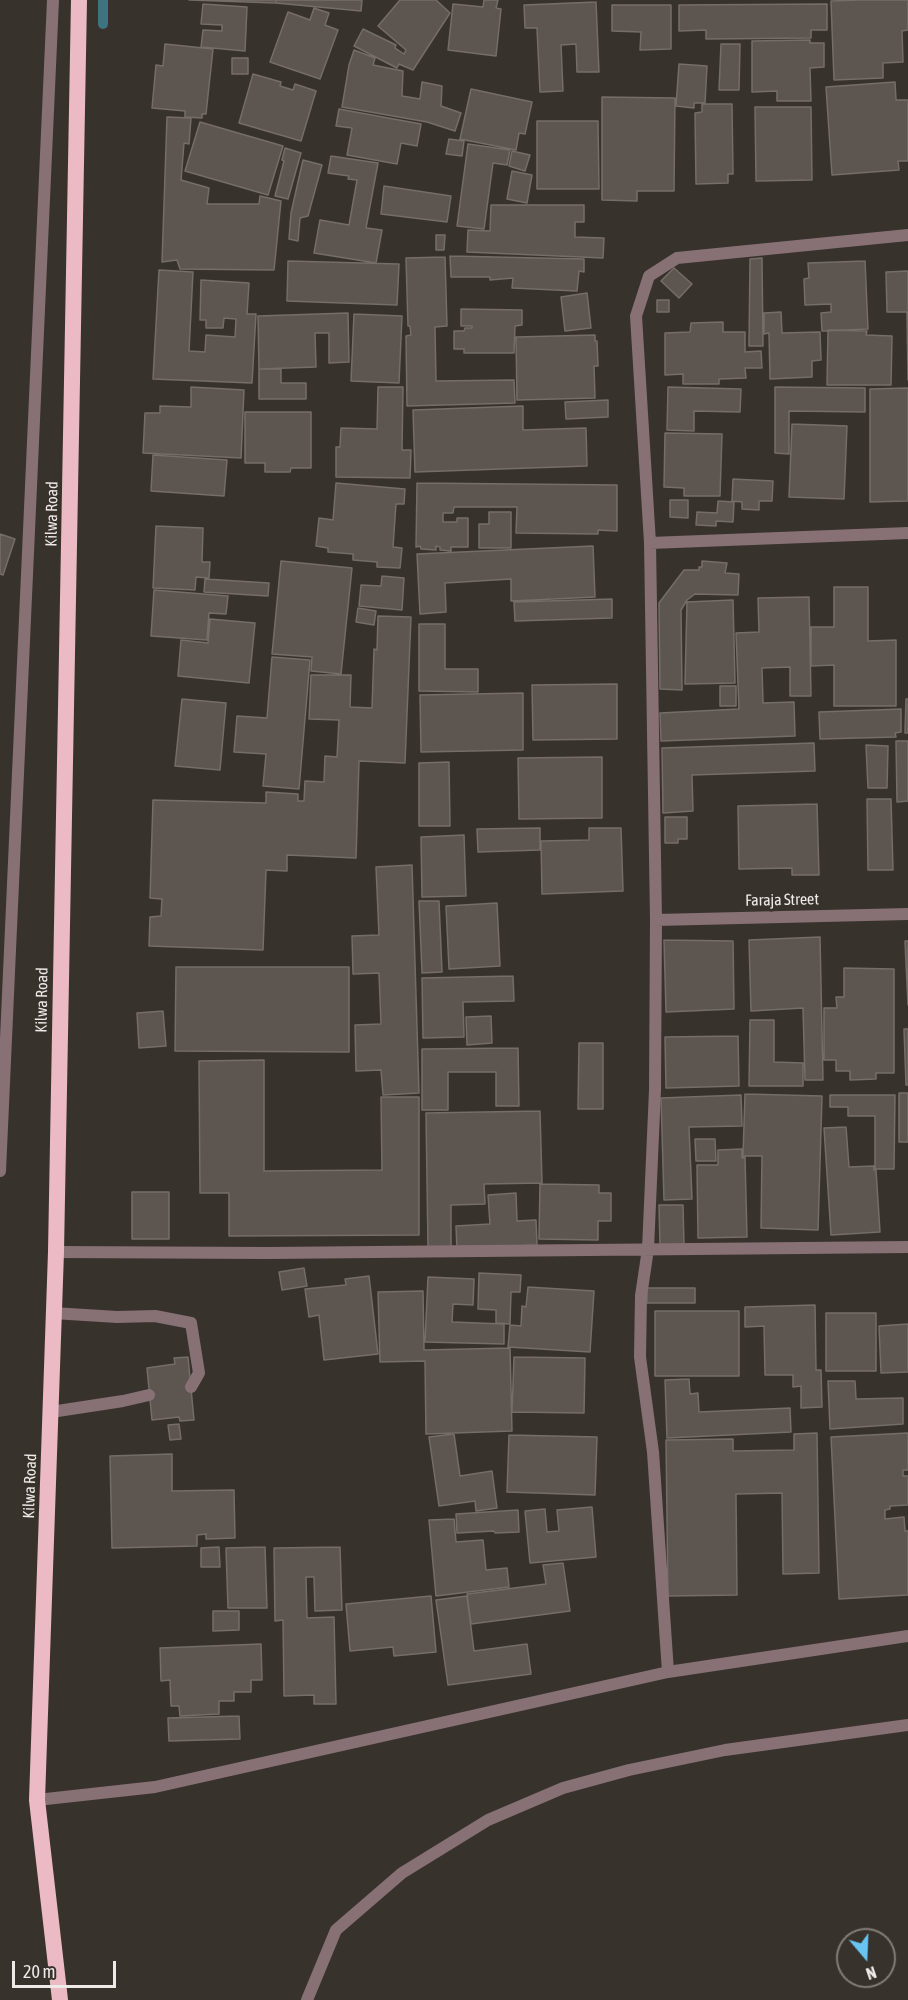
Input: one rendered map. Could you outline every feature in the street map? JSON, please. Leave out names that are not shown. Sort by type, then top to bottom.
[{"type":"highway","name":"Kilwa Road","points":[[60,2000],[37,1800],[56,1252],[79,0]]},
{"type":"street","points":[[0,1171],[53,0]]},
{"type":"street","points":[[668,1672],[653,1452],[640,1356],[641,1296],[648,1249],[655,1090],[656,920],[650,543],[636,316],[649,276],[677,258],[908,235]]},
{"type":"street","points":[[650,543],[908,533]]},
{"type":"street","name":"Faraja Street","points":[[656,920],[908,914]]},
{"type":"street","points":[[56,1252],[268,1253],[908,1247]]},
{"type":"street","points":[[53,1313],[117,1317],[155,1316],[191,1323],[199,1373],[191,1387]]},
{"type":"street","points":[[51,1412],[149,1395]]},
{"type":"street","points":[[37,1800],[155,1787],[668,1672],[908,1636]]},
{"type":"street","points":[[307,2000],[336,1930],[402,1873],[488,1820],[563,1788],[629,1770],[725,1750],[908,1725]]},
{"type":"building","points":[[189,0],[276,0],[276,3]]},
{"type":"building","points":[[276,0],[362,0],[361,11],[276,3]]},
{"type":"building","points":[[400,0],[436,0],[450,13],[413,70],[399,64],[397,68],[354,46],[363,29],[396,45],[395,48],[404,54],[406,50],[378,26]]},
{"type":"building","points":[[484,0],[498,0],[496,8],[501,9],[496,56],[448,50],[453,4],[483,7]]},
{"type":"building","points":[[908,0],[908,30],[902,31],[903,62],[883,63],[883,78],[834,80],[831,1]]},
{"type":"building","points":[[596,2],[599,72],[577,72],[576,44],[561,45],[563,91],[540,92],[537,28],[525,28],[524,5]]},
{"type":"building","points":[[203,4],[247,7],[245,51],[201,47],[203,30],[222,31],[222,25],[201,24]]},
{"type":"building","points":[[827,4],[827,30],[811,30],[811,38],[706,39],[706,30],[679,31],[679,5]]},
{"type":"building","points":[[612,5],[671,5],[671,49],[640,50],[641,32],[612,31]]},
{"type":"building","points":[[314,8],[329,13],[325,25],[338,30],[320,79],[270,62],[288,12],[310,20]]},
{"type":"building","points":[[810,40],[810,43],[824,43],[824,67],[810,68],[811,101],[777,101],[777,91],[752,92],[752,41]]},
{"type":"building","points":[[165,44],[213,49],[206,114],[202,114],[202,118],[185,117],[185,111],[152,108],[156,65],[163,66]]},
{"type":"building","points":[[721,44],[740,44],[739,90],[719,90]]},
{"type":"building","points":[[354,50],[375,58],[373,65],[403,71],[402,96],[420,99],[422,82],[442,86],[441,106],[461,113],[455,131],[427,122],[342,107],[349,65]]},
{"type":"building","points":[[232,58],[248,58],[248,74],[232,74]]},
{"type":"building","points":[[679,64],[707,66],[705,103],[694,103],[694,108],[676,106]]},
{"type":"building","points":[[253,74],[281,82],[280,86],[293,90],[295,84],[316,91],[301,141],[239,123]]},
{"type":"building","points":[[895,82],[896,100],[908,100],[908,161],[898,161],[899,170],[832,175],[826,87]]},
{"type":"building","points":[[471,89],[532,102],[525,134],[519,133],[516,150],[460,139]]},
{"type":"building","points":[[602,97],[675,98],[674,191],[637,191],[637,201],[602,200]]},
{"type":"building","points":[[702,104],[732,104],[733,174],[728,174],[728,183],[696,184],[695,113],[702,112]]},
{"type":"building","points":[[755,107],[811,107],[812,180],[756,181]]},
{"type":"building","points":[[339,109],[421,124],[417,146],[401,143],[397,164],[347,155],[352,128],[336,126]]},
{"type":"building","points":[[167,117],[191,118],[189,144],[184,143],[181,180],[209,188],[207,204],[259,204],[260,196],[281,201],[274,270],[180,269],[177,260],[162,262]]},
{"type":"building","points":[[537,121],[598,121],[599,189],[537,189]]},
{"type":"building","points":[[200,122],[283,146],[268,195],[185,171]]},
{"type":"building","points":[[449,139],[464,141],[462,156],[446,154]]},
{"type":"building","points":[[468,144],[510,150],[507,165],[493,163],[484,229],[457,226]]},
{"type":"building","points":[[285,148],[301,153],[288,199],[275,196]]},
{"type":"building","points":[[512,151],[530,155],[525,171],[509,166]]},
{"type":"building","points":[[331,156],[378,163],[366,228],[382,230],[376,263],[314,253],[320,220],[349,225],[357,180],[348,179],[349,176],[328,173]]},
{"type":"building","points":[[303,160],[322,165],[308,216],[300,218],[298,241],[289,239],[291,213]]},
{"type":"building","points":[[512,171],[532,175],[527,203],[507,199]]},
{"type":"building","points":[[384,186],[451,196],[447,222],[381,214]]},
{"type":"building","points":[[491,205],[584,205],[584,222],[575,222],[575,237],[604,238],[603,258],[467,252],[468,230],[490,231]]},
{"type":"building","points":[[436,235],[445,235],[444,250],[436,250]]},
{"type":"building","points":[[450,256],[584,259],[584,272],[579,271],[577,291],[512,288],[513,278],[490,280],[490,277],[451,277]]},
{"type":"building","points":[[445,257],[447,326],[435,327],[436,381],[514,380],[515,403],[407,406],[406,336],[411,335],[410,326],[408,326],[406,258]]},
{"type":"building","points":[[762,258],[763,346],[749,346],[750,259]]},
{"type":"building","points":[[288,261],[399,264],[397,305],[287,301]]},
{"type":"building","points":[[865,261],[868,329],[822,331],[821,313],[831,312],[831,304],[805,305],[804,279],[809,278],[808,263]]},
{"type":"building","points":[[674,268],[692,284],[679,298],[661,281]]},
{"type":"building","points":[[159,270],[193,272],[189,351],[205,352],[206,335],[235,337],[236,319],[224,318],[223,328],[206,328],[206,320],[200,320],[201,280],[249,283],[247,314],[256,314],[252,383],[153,379]]},
{"type":"building","points":[[908,271],[908,380],[907,312],[887,312],[886,272]]},
{"type":"building","points":[[587,293],[591,328],[565,331],[561,297]]},
{"type":"building","points":[[657,300],[669,300],[669,312],[657,312]]},
{"type":"building","points":[[461,309],[522,310],[522,325],[515,326],[514,353],[464,353],[464,349],[454,349],[454,331],[472,328],[472,326],[461,326]]},
{"type":"building","points":[[781,312],[782,333],[820,332],[821,360],[812,361],[812,377],[770,379],[769,333],[764,334],[764,313]]},
{"type":"building","points":[[348,313],[349,362],[329,363],[329,333],[315,333],[316,367],[259,369],[258,316]]},
{"type":"building","points":[[354,314],[402,316],[399,383],[351,381]]},
{"type":"building","points":[[723,322],[723,332],[745,332],[745,352],[761,351],[762,368],[745,368],[746,378],[719,379],[719,384],[683,384],[683,374],[665,375],[665,333],[690,332],[691,323]]},
{"type":"building","points":[[828,330],[867,331],[866,335],[892,336],[891,385],[827,385]]},
{"type":"building","points":[[595,335],[598,366],[594,366],[595,398],[517,400],[516,337]]},
{"type":"building","points":[[259,369],[281,369],[281,383],[306,383],[306,399],[259,399]]},
{"type":"building","points":[[191,387],[244,390],[241,458],[143,453],[145,413],[160,413],[160,406],[191,407]]},
{"type":"building","points":[[378,387],[403,387],[402,450],[411,450],[410,478],[336,477],[336,447],[340,447],[341,428],[377,429]]},
{"type":"building","points":[[668,387],[741,389],[740,412],[694,411],[694,431],[667,430]]},
{"type":"building","points":[[775,387],[865,388],[865,412],[789,411],[789,454],[775,453]]},
{"type":"building","points":[[908,388],[908,501],[870,502],[870,389]]},
{"type":"building","points":[[608,400],[608,417],[566,419],[565,402]]},
{"type":"building","points":[[523,406],[523,430],[586,428],[587,466],[415,472],[413,410]]},
{"type":"building","points":[[245,412],[311,412],[311,468],[291,468],[290,472],[265,472],[265,463],[245,463]]},
{"type":"building","points":[[792,424],[847,426],[844,499],[789,497]]},
{"type":"building","points":[[665,433],[722,434],[720,496],[684,496],[684,488],[664,487]]},
{"type":"building","points":[[153,455],[227,460],[224,496],[151,491]]},
{"type":"building","points":[[733,479],[773,481],[772,501],[759,501],[759,510],[742,509],[742,502],[732,501]]},
{"type":"building","points":[[336,483],[405,489],[404,504],[396,504],[393,547],[402,548],[400,568],[377,567],[377,562],[353,560],[353,554],[328,552],[328,548],[316,546],[319,518],[333,520]]},
{"type":"building","points":[[417,483],[617,485],[617,531],[598,530],[598,534],[516,533],[517,507],[454,507],[453,513],[443,513],[443,522],[457,522],[457,518],[468,518],[468,547],[451,547],[451,551],[440,550],[440,547],[436,546],[436,550],[421,549],[420,546],[416,547]]},
{"type":"building","points":[[670,500],[688,500],[688,518],[670,517]]},
{"type":"building","points":[[718,501],[734,502],[733,522],[716,521],[716,526],[696,525],[697,512],[717,513]]},
{"type":"building","points":[[489,512],[511,512],[511,548],[479,548],[479,524],[489,524]]},
{"type":"building","points":[[156,526],[203,528],[202,562],[210,562],[209,578],[196,577],[195,590],[153,588]]},
{"type":"building","points":[[0,534],[15,539],[3,575],[0,574]]},
{"type":"building","points":[[593,546],[595,597],[511,601],[511,579],[445,583],[446,612],[420,614],[417,554]]},
{"type":"building","points":[[281,561],[352,568],[341,674],[311,671],[312,657],[272,654]]},
{"type":"building","points":[[702,561],[727,563],[725,573],[739,574],[738,595],[695,594],[687,600],[681,610],[682,690],[660,689],[659,603],[684,570],[699,570],[699,567],[702,567]]},
{"type":"building","points":[[382,576],[404,578],[402,610],[359,606],[361,585],[381,586]]},
{"type":"building","points":[[205,579],[269,583],[268,596],[204,592]]},
{"type":"building","points":[[834,587],[868,587],[868,641],[896,640],[896,706],[834,706],[834,665],[811,666],[811,627],[834,627]]},
{"type":"building","points":[[154,590],[228,596],[226,614],[209,613],[207,640],[151,636]]},
{"type":"building","points":[[809,597],[811,696],[790,696],[790,667],[762,668],[763,703],[794,702],[795,736],[661,741],[660,713],[739,709],[736,633],[759,632],[758,598]]},
{"type":"building","points":[[612,599],[612,618],[515,621],[514,602]]},
{"type":"building","points":[[733,600],[735,683],[685,684],[687,602]]},
{"type":"building","points":[[358,608],[376,611],[374,625],[356,622]]},
{"type":"building","points":[[378,616],[411,617],[405,763],[359,761],[356,858],[287,855],[287,871],[266,870],[263,950],[149,946],[150,917],[161,916],[162,899],[150,898],[153,800],[266,803],[266,792],[298,794],[298,801],[304,801],[305,781],[324,782],[325,756],[337,757],[339,720],[309,719],[311,675],[351,675],[350,707],[372,708],[374,649],[377,650]]},
{"type":"building","points":[[210,619],[255,623],[249,683],[178,676],[181,640],[208,643]]},
{"type":"building","points":[[419,624],[445,624],[445,669],[478,669],[478,692],[419,691]]},
{"type":"building","points":[[272,657],[310,660],[299,789],[263,786],[266,754],[234,752],[237,716],[267,718]]},
{"type":"building","points":[[617,684],[617,739],[533,740],[532,685]]},
{"type":"building","points":[[720,686],[736,686],[736,706],[720,706]]},
{"type":"building","points":[[523,693],[523,750],[421,752],[420,695]]},
{"type":"building","points":[[182,699],[226,703],[220,770],[175,766]]},
{"type":"building","points":[[906,699],[908,699],[908,733],[905,733]]},
{"type":"building","points":[[901,709],[901,732],[895,733],[896,737],[820,739],[819,712]]},
{"type":"building","points":[[896,741],[908,741],[908,801],[897,802]]},
{"type":"building","points":[[814,743],[815,771],[692,775],[693,811],[663,813],[662,748]]},
{"type":"building","points":[[866,745],[888,746],[887,788],[868,788]]},
{"type":"building","points":[[602,757],[602,818],[519,819],[518,758]]},
{"type":"building","points":[[449,762],[450,826],[419,826],[419,763]]},
{"type":"building","points":[[867,799],[891,799],[893,870],[868,870]]},
{"type":"building","points":[[817,804],[819,875],[792,875],[792,868],[739,869],[738,806]]},
{"type":"building","points":[[665,817],[687,817],[687,839],[678,839],[678,843],[665,843]]},
{"type":"building","points":[[540,828],[540,850],[478,852],[477,829]]},
{"type":"building","points":[[589,828],[621,828],[623,891],[542,894],[541,841],[589,840]]},
{"type":"building","points":[[464,835],[466,896],[422,897],[421,837]]},
{"type":"building","points":[[412,865],[419,1093],[383,1095],[381,1070],[356,1071],[355,1025],[381,1024],[379,973],[353,974],[352,936],[379,935],[376,867]]},
{"type":"building","points":[[419,901],[439,901],[442,972],[422,973]]},
{"type":"building","points":[[497,903],[500,966],[449,969],[446,906]]},
{"type":"building","points":[[820,937],[823,1080],[805,1080],[803,1008],[751,1011],[749,940]]},
{"type":"building","points":[[664,940],[733,941],[734,1009],[666,1012]]},
{"type":"building","points":[[905,941],[908,941],[908,1005]]},
{"type":"building","points":[[176,967],[349,967],[349,1052],[175,1051]]},
{"type":"building","points":[[844,968],[894,969],[894,1073],[876,1073],[876,1079],[850,1080],[850,1071],[836,1071],[836,1060],[824,1060],[824,1008],[837,1008],[836,997],[844,997]]},
{"type":"building","points":[[513,976],[514,1001],[463,1002],[464,1037],[423,1038],[422,978]]},
{"type":"building","points":[[163,1011],[166,1046],[139,1048],[137,1013]]},
{"type":"building","points":[[491,1016],[492,1043],[467,1045],[466,1017]]},
{"type":"building","points":[[750,1020],[774,1020],[774,1062],[803,1063],[803,1086],[749,1086]]},
{"type":"building","points":[[904,1029],[908,1029],[908,1085],[906,1085]]},
{"type":"building","points":[[738,1036],[739,1086],[666,1088],[665,1037]]},
{"type":"building","points":[[579,1043],[603,1043],[603,1109],[578,1109]]},
{"type":"building","points":[[518,1048],[519,1106],[496,1106],[496,1072],[448,1072],[448,1110],[422,1110],[422,1049]]},
{"type":"building","points":[[264,1060],[264,1171],[382,1170],[381,1097],[419,1097],[419,1235],[229,1236],[229,1193],[200,1193],[199,1061]]},
{"type":"building","points":[[899,1093],[908,1093],[908,1142],[899,1142]]},
{"type":"building","points":[[745,1094],[822,1096],[818,1230],[761,1228],[762,1156],[743,1156]]},
{"type":"building","points":[[741,1095],[742,1126],[689,1127],[692,1199],[664,1200],[661,1098]]},
{"type":"building","points":[[830,1095],[895,1095],[894,1169],[875,1169],[875,1116],[848,1116],[848,1107],[830,1107]]},
{"type":"building","points":[[540,1111],[542,1183],[484,1184],[485,1204],[451,1205],[451,1248],[428,1248],[426,1113]]},
{"type":"building","points":[[846,1127],[849,1167],[874,1166],[876,1170],[880,1232],[831,1235],[824,1128]]},
{"type":"building","points":[[695,1139],[715,1139],[716,1161],[696,1161]]},
{"type":"building","points":[[742,1149],[742,1158],[745,1157],[747,1237],[698,1238],[697,1165],[718,1165],[718,1150]]},
{"type":"building","points":[[540,1184],[599,1185],[599,1193],[611,1193],[611,1221],[598,1221],[598,1240],[539,1239]]},
{"type":"building","points":[[132,1192],[169,1192],[169,1239],[132,1239]]},
{"type":"building","points":[[516,1193],[517,1221],[536,1220],[537,1245],[457,1249],[456,1226],[490,1224],[488,1195]]},
{"type":"building","points":[[659,1205],[683,1205],[684,1245],[660,1245]]},
{"type":"building","points":[[304,1268],[307,1286],[282,1290],[279,1272]]},
{"type":"building","points":[[479,1273],[521,1275],[520,1292],[511,1292],[510,1324],[496,1323],[496,1310],[478,1309]]},
{"type":"building","points":[[369,1276],[378,1354],[324,1360],[319,1315],[309,1317],[305,1289],[346,1285],[345,1279]]},
{"type":"building","points":[[428,1277],[474,1279],[473,1305],[453,1304],[452,1322],[504,1324],[504,1344],[425,1342]]},
{"type":"building","points":[[528,1287],[594,1291],[590,1352],[508,1347],[510,1325],[521,1326],[522,1306],[526,1307]]},
{"type":"building","points":[[647,1288],[695,1288],[695,1303],[647,1303]]},
{"type":"building","points":[[423,1291],[424,1350],[510,1348],[512,1431],[426,1434],[425,1361],[380,1362],[378,1292]]},
{"type":"building","points":[[815,1305],[816,1370],[821,1370],[822,1407],[801,1408],[801,1386],[793,1387],[793,1375],[765,1375],[764,1326],[745,1327],[745,1307]]},
{"type":"building","points":[[655,1311],[739,1311],[739,1376],[655,1376]]},
{"type":"building","points":[[826,1313],[876,1313],[876,1371],[826,1371]]},
{"type":"building","points":[[908,1324],[908,1372],[881,1373],[879,1326]]},
{"type":"building","points":[[188,1357],[194,1420],[180,1421],[179,1417],[152,1420],[147,1368],[175,1364],[174,1358]]},
{"type":"building","points":[[514,1357],[585,1358],[584,1413],[512,1412]]},
{"type":"building","points":[[689,1379],[690,1394],[698,1393],[699,1412],[790,1408],[791,1432],[667,1438],[665,1380]]},
{"type":"building","points":[[828,1381],[855,1381],[856,1399],[903,1398],[903,1424],[830,1429]]},
{"type":"building","points":[[179,1424],[181,1439],[170,1440],[168,1425]]},
{"type":"building","points":[[817,1433],[819,1573],[783,1574],[782,1493],[736,1494],[737,1595],[668,1596],[666,1440],[733,1439],[733,1451],[794,1450],[794,1434]]},
{"type":"building","points":[[908,1433],[908,1470],[903,1470],[903,1476],[908,1476],[908,1505],[890,1506],[890,1509],[885,1510],[885,1519],[904,1517],[905,1531],[908,1531],[908,1595],[839,1599],[831,1437]]},
{"type":"building","points":[[454,1434],[460,1476],[492,1471],[497,1508],[476,1511],[475,1501],[439,1506],[429,1437]]},
{"type":"building","points":[[509,1435],[597,1437],[595,1495],[507,1492]]},
{"type":"building","points":[[172,1454],[172,1491],[234,1490],[235,1538],[206,1539],[206,1534],[197,1535],[197,1546],[112,1548],[110,1456]]},
{"type":"building","points":[[592,1507],[596,1557],[530,1563],[525,1511],[545,1509],[547,1532],[559,1531],[557,1510]]},
{"type":"building","points":[[518,1510],[519,1532],[457,1533],[456,1514]]},
{"type":"building","points":[[454,1519],[456,1542],[483,1540],[486,1570],[507,1568],[509,1587],[436,1596],[429,1520]]},
{"type":"building","points":[[219,1547],[220,1567],[201,1567],[201,1548]]},
{"type":"building","points":[[265,1547],[267,1608],[228,1608],[226,1548]]},
{"type":"building","points":[[340,1547],[342,1610],[315,1611],[314,1577],[306,1577],[307,1618],[334,1617],[336,1704],[314,1704],[314,1695],[284,1696],[283,1620],[275,1621],[274,1548]]},
{"type":"building","points":[[563,1563],[570,1611],[471,1624],[467,1594],[546,1584],[543,1565]]},
{"type":"building","points":[[431,1596],[436,1652],[394,1656],[393,1647],[350,1651],[346,1604]]},
{"type":"building","points":[[467,1596],[474,1651],[527,1644],[531,1674],[448,1685],[436,1600]]},
{"type":"building","points":[[213,1611],[239,1611],[239,1630],[213,1631]]},
{"type":"building","points":[[261,1644],[262,1680],[251,1680],[251,1692],[234,1692],[234,1701],[219,1701],[219,1714],[180,1716],[179,1706],[171,1706],[170,1680],[161,1681],[160,1648]]},
{"type":"building","points":[[239,1716],[240,1739],[169,1741],[168,1718]]},
{"type":"waterway","points":[[103,0],[103,24]]}]
